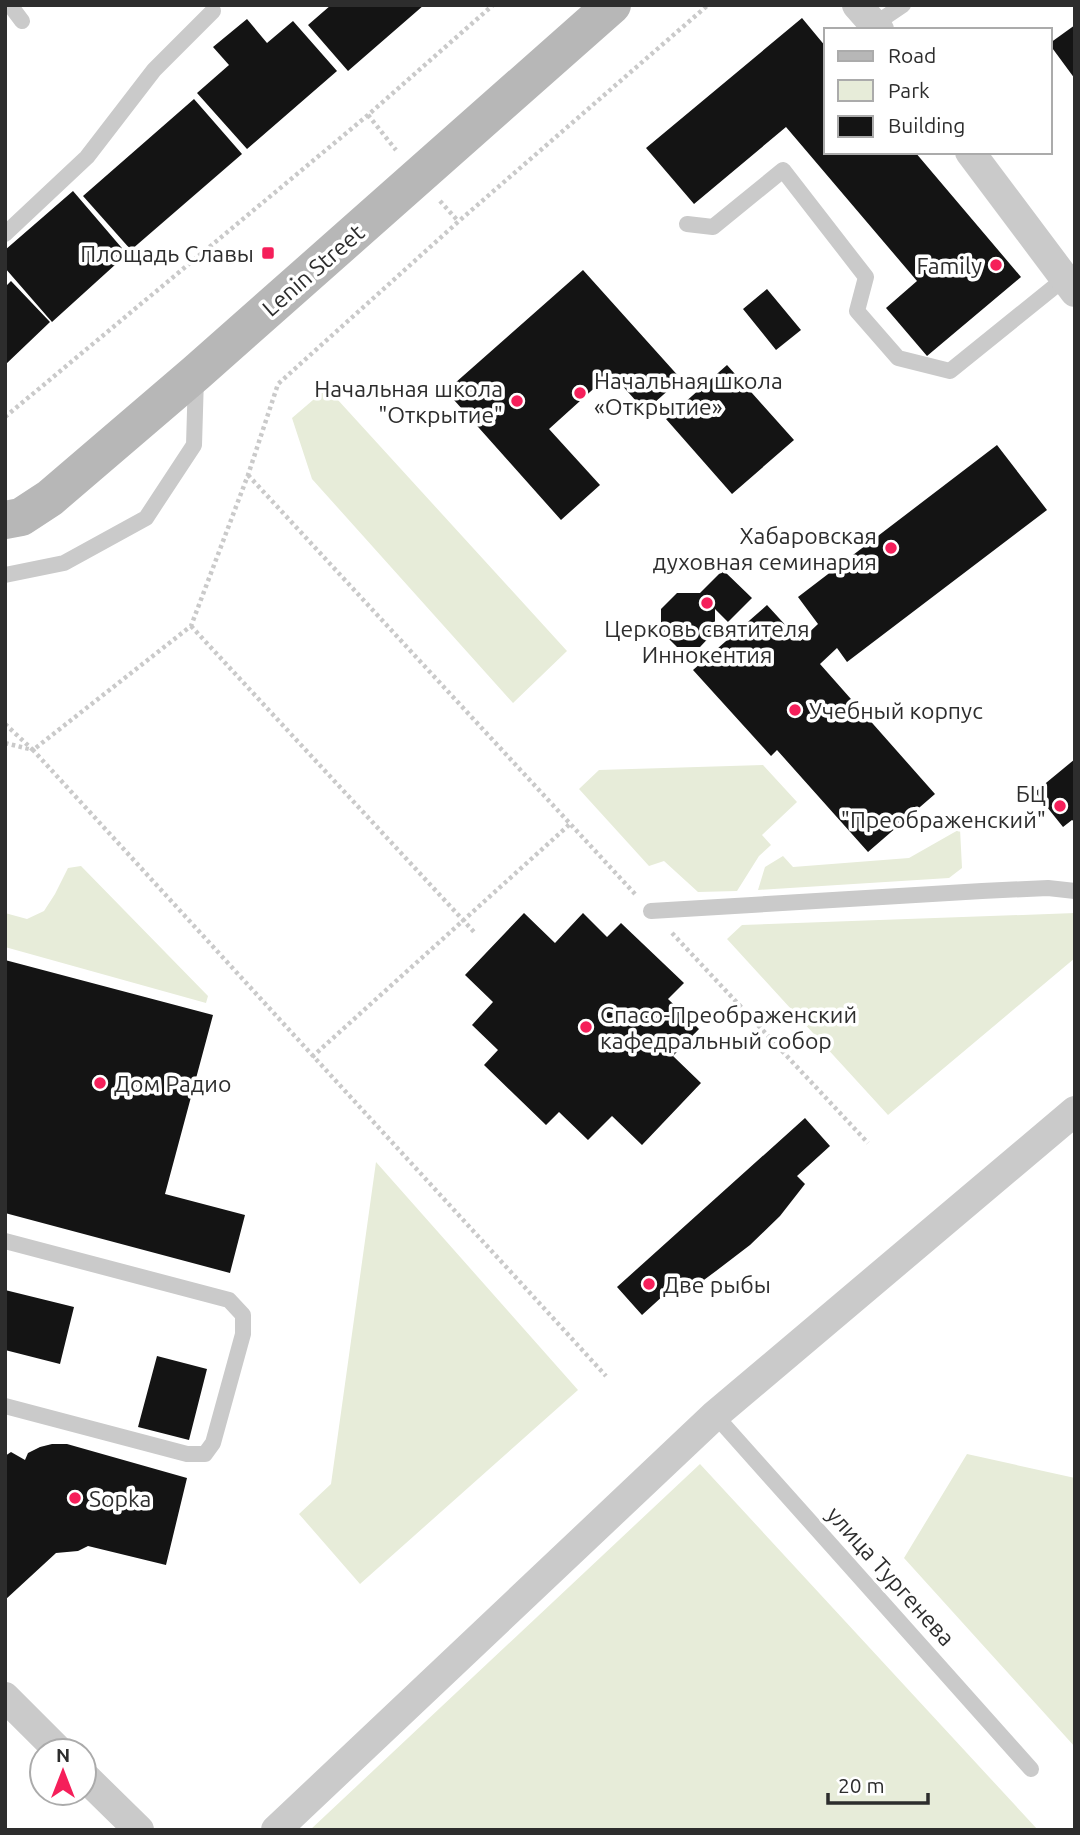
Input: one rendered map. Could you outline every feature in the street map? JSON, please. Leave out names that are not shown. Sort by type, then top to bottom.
[{"type":"main road","name":"Lenin Street","points":[[5,520],[20,517],[50,498],[196,373],[612,5]]},
{"type":"street","points":[[971,154],[1069,286]]},
{"type":"street","points":[[276,1830],[716,1415],[1075,1111]]},
{"type":"street","points":[[5,1697],[45,1737]]},
{"type":"street","points":[[98,1790],[137,1829]]},
{"type":"lane","points":[[9,5],[22,21]]},
{"type":"lane","points":[[870,20],[903,5]]},
{"type":"lane","points":[[5,234],[87,157],[154,70],[213,11]]},
{"type":"lane","points":[[687,224],[713,227],[783,170],[866,277],[858,311],[898,358],[950,371],[1069,286]]},
{"type":"lane","points":[[5,575],[64,563],[146,518],[194,445],[196,373]]},
{"type":"lane","points":[[651,911],[982,891],[1048,888],[1075,891]]},
{"type":"lane","points":[[5,1241],[229,1300],[243,1315],[243,1334],[213,1443],[205,1454],[187,1454],[5,1406]]},
{"type":"lane","name":"улица Тургенева","points":[[716,1415],[1031,1769]]},
{"type":"path","points":[[5,417],[368,115],[493,5]]},
{"type":"path","points":[[33,750],[191,626],[248,475],[278,384],[458,221],[708,5]]},
{"type":"path","points":[[248,475],[868,1143]]},
{"type":"path","points":[[191,626],[475,933]]},
{"type":"path","points":[[5,724],[33,750],[606,1376]]},
{"type":"path","points":[[5,743],[33,750]]},
{"type":"path","points":[[312,1057],[570,824]]},
{"type":"green space","points":[[327,388],[567,651],[513,703],[312,479],[292,418]]},
{"type":"green space","points":[[763,765],[797,802],[762,835],[771,845],[759,856],[737,891],[698,892],[664,861],[649,866],[579,789],[599,770]]},
{"type":"green space","points":[[960,829],[962,868],[949,878],[758,890],[765,867],[783,856],[793,867],[909,858]]},
{"type":"green space","points":[[81,866],[208,996],[206,1003],[5,947],[5,913],[27,919],[44,911],[68,868]]},
{"type":"green space","points":[[1075,913],[1075,958],[888,1115],[727,939],[742,925]]},
{"type":"green space","points":[[376,1162],[578,1390],[360,1584],[299,1514],[331,1484]]},
{"type":"green space","points":[[967,1454],[1075,1478],[1075,1747],[904,1558]]},
{"type":"green space","points":[[700,1464],[1038,1830],[310,1830]]},
{"type":"building","points":[[331,5],[424,5],[348,71],[308,25]]},
{"type":"building","points":[[802,18],[824,45],[824,154],[917,154],[1021,277],[927,356],[886,308],[917,281],[786,127],[694,204],[646,148]]},
{"type":"building","points":[[247,19],[267,43],[293,21],[337,71],[247,149],[197,93],[229,65],[213,47]]},
{"type":"building","points":[[1075,25],[1075,79],[1052,48],[1052,42]]},
{"type":"building","points":[[194,99],[242,154],[131,250],[83,196]]},
{"type":"building","points":[[73,191],[127,254],[52,322],[5,268],[5,250]]},
{"type":"building","name":"Начальная школа \"Открытие\"","points":[[583,270],[681,379],[645,411],[611,373],[549,429],[600,485],[561,520],[446,391]]},
{"type":"building","points":[[11,281],[50,322],[5,365],[5,287]]},
{"type":"building","points":[[767,289],[801,330],[776,350],[743,309]]},
{"type":"building","points":[[727,365],[794,440],[732,494],[666,419]]},
{"type":"building","points":[[997,445],[1047,510],[847,662],[837,648],[820,664],[935,794],[868,852],[777,750],[771,756],[693,670],[767,605],[800,641],[818,624],[798,597]]},
{"type":"building","name":"Церковь святителя Иннокентия","points":[[723,570],[752,598],[728,622],[715,609],[715,631],[700,647],[677,647],[661,631],[661,609],[677,593],[700,593]]},
{"type":"building","name":"БЦ \"Преображенский\"","points":[[1075,759],[1075,822],[1072,820],[1063,827],[1035,792]]},
{"type":"building","name":"Спасо-Преображенский кафедральный собор","points":[[524,913],[555,943],[583,913],[607,937],[621,923],[684,983],[668,999],[699,1029],[673,1056],[701,1083],[642,1145],[612,1116],[588,1140],[559,1112],[546,1125],[484,1065],[498,1050],[472,1025],[493,1002],[465,975]]},
{"type":"building","name":"Дом Радио","points":[[5,960],[213,1015],[165,1194],[245,1215],[230,1273],[5,1213]]},
{"type":"building","points":[[805,1118],[830,1146],[797,1176],[805,1184],[780,1216],[750,1245],[685,1294],[676,1284],[642,1315],[617,1287]]},
{"type":"building","points":[[5,1290],[74,1307],[60,1364],[5,1350]]},
{"type":"building","points":[[157,1356],[207,1369],[189,1440],[138,1427]]},
{"type":"building","points":[[52,1444],[67,1444],[187,1478],[166,1565],[88,1546],[78,1551],[56,1553],[5,1600],[5,1456],[11,1452],[25,1460],[28,1453]]},
{"type":"place","name":"Площадь Славы","points":[[268,253]]},
{"type":"place","name":"Family","points":[[996,265]]},
{"type":"place","name":"Начальная школа «Открытие»","points":[[580,393]]},
{"type":"place","name":"Начальная школа \"Открытие\"","points":[[517,401]]},
{"type":"place","name":"Хабаровская духовная семинария","points":[[891,548]]},
{"type":"place","name":"Церковь святителя Иннокентия","points":[[707,603]]},
{"type":"place","name":"Учебный корпус","points":[[795,710]]},
{"type":"place","name":"БЦ \"Преображенский\"","points":[[1060,806]]},
{"type":"place","name":"Спасо-Преображенский кафедральный собор","points":[[586,1027]]},
{"type":"place","name":"Дом Радио","points":[[100,1083]]},
{"type":"place","name":"Две рыбы","points":[[649,1284]]},
{"type":"place","name":"Sopka","points":[[75,1498]]}]
